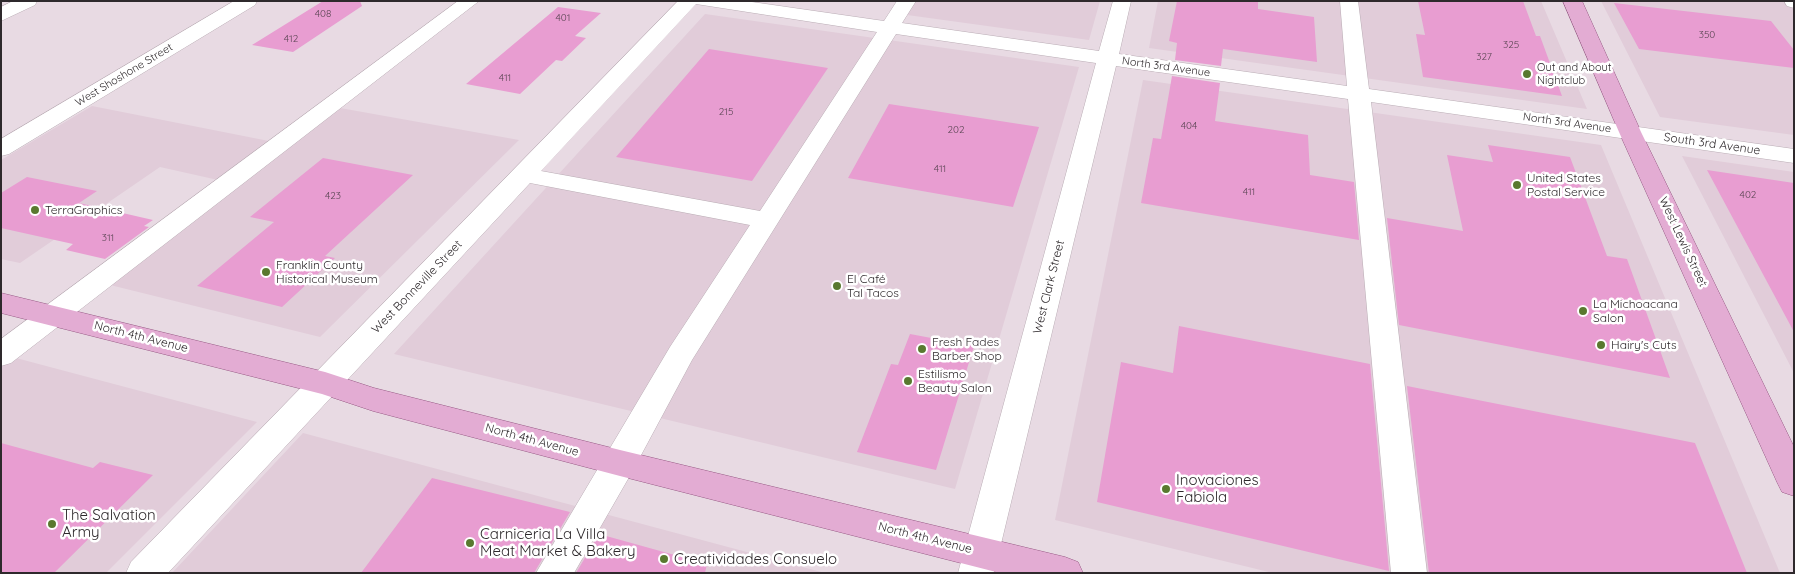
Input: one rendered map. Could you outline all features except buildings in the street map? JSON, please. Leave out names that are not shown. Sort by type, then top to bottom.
[{"type":"main road","name":"West Lewis Street","points":[[1572,1],[1630,132],[1648,166],[1794,482]]},
{"type":"main road","name":"North 4th Avenue","points":[[1,303],[324,383],[373,399],[620,462],[979,562],[1065,573]]},
{"type":"street","points":[[1,15],[28,1]]},
{"type":"street","name":"West Shoshone Street","points":[[1,149],[248,1]]},
{"type":"street","points":[[1,355],[470,1]]},
{"type":"street","name":"West Bonneville Street","points":[[144,573],[689,1]]},
{"type":"street","name":"North 3rd Avenue","points":[[703,1],[1630,132]]},
{"type":"street","points":[[554,573],[620,462],[680,355],[907,1]]},
{"type":"street","name":"West Clark Street","points":[[979,562],[1122,1]]},
{"type":"street","points":[[1350,1],[1410,573]]},
{"type":"street","name":"South 3rd Avenue","points":[[1630,132],[1794,156]]},
{"type":"street","points":[[523,176],[767,220]]},
{"type":"shaded area","points":[[907,1],[1100,1],[1089,40],[900,14]]},
{"type":"shaded area","points":[[1158,1],[1541,1],[1587,109],[1149,48]]},
{"type":"shaded area","points":[[1601,1],[1794,1],[1794,135],[1660,117]]},
{"type":"shaded area","points":[[705,14],[1079,67],[955,489],[394,354]]},
{"type":"shaded area","points":[[1143,80],[1601,145],[1780,573],[1273,573],[1055,520]]},
{"type":"shaded area","points":[[92,106],[279,143],[329,106],[519,140],[320,337],[94,281],[227,182],[160,167],[20,263],[1,259],[1,160]]},
{"type":"shaded area","points":[[1682,156],[1794,172],[1794,373]]},
{"type":"shaded area","points":[[1,354],[257,422],[106,573],[1,573]]},
{"type":"shaded area","points":[[303,433],[825,573],[172,573]]},
{"type":"place","name":"Out and About Nightclub","points":[[1527,74]]},
{"type":"place","name":"United States Postal Service","points":[[1517,185]]},
{"type":"place","name":"TerraGraphics","points":[[35,210]]},
{"type":"place","name":"Franklin County Historical Museum","points":[[266,272]]},
{"type":"place","name":"El Café Tal Tacos","points":[[837,286]]},
{"type":"place","name":"La Michoacana Salon","points":[[1583,311]]},
{"type":"place","name":"Hairy's Cuts","points":[[1601,345]]},
{"type":"place","name":"Fresh Fades Barber Shop","points":[[922,349]]},
{"type":"place","name":"Estilismo Beauty Salon","points":[[908,381]]},
{"type":"place","name":"Inovaciones Fabiola","points":[[1166,489]]},
{"type":"place","name":"The Salvation Army","points":[[52,524]]},
{"type":"place","name":"Carniceria La Villa Meat Market & Bakery","points":[[470,543]]},
{"type":"place","name":"Creatividades Consuelo","points":[[664,559]]}]
